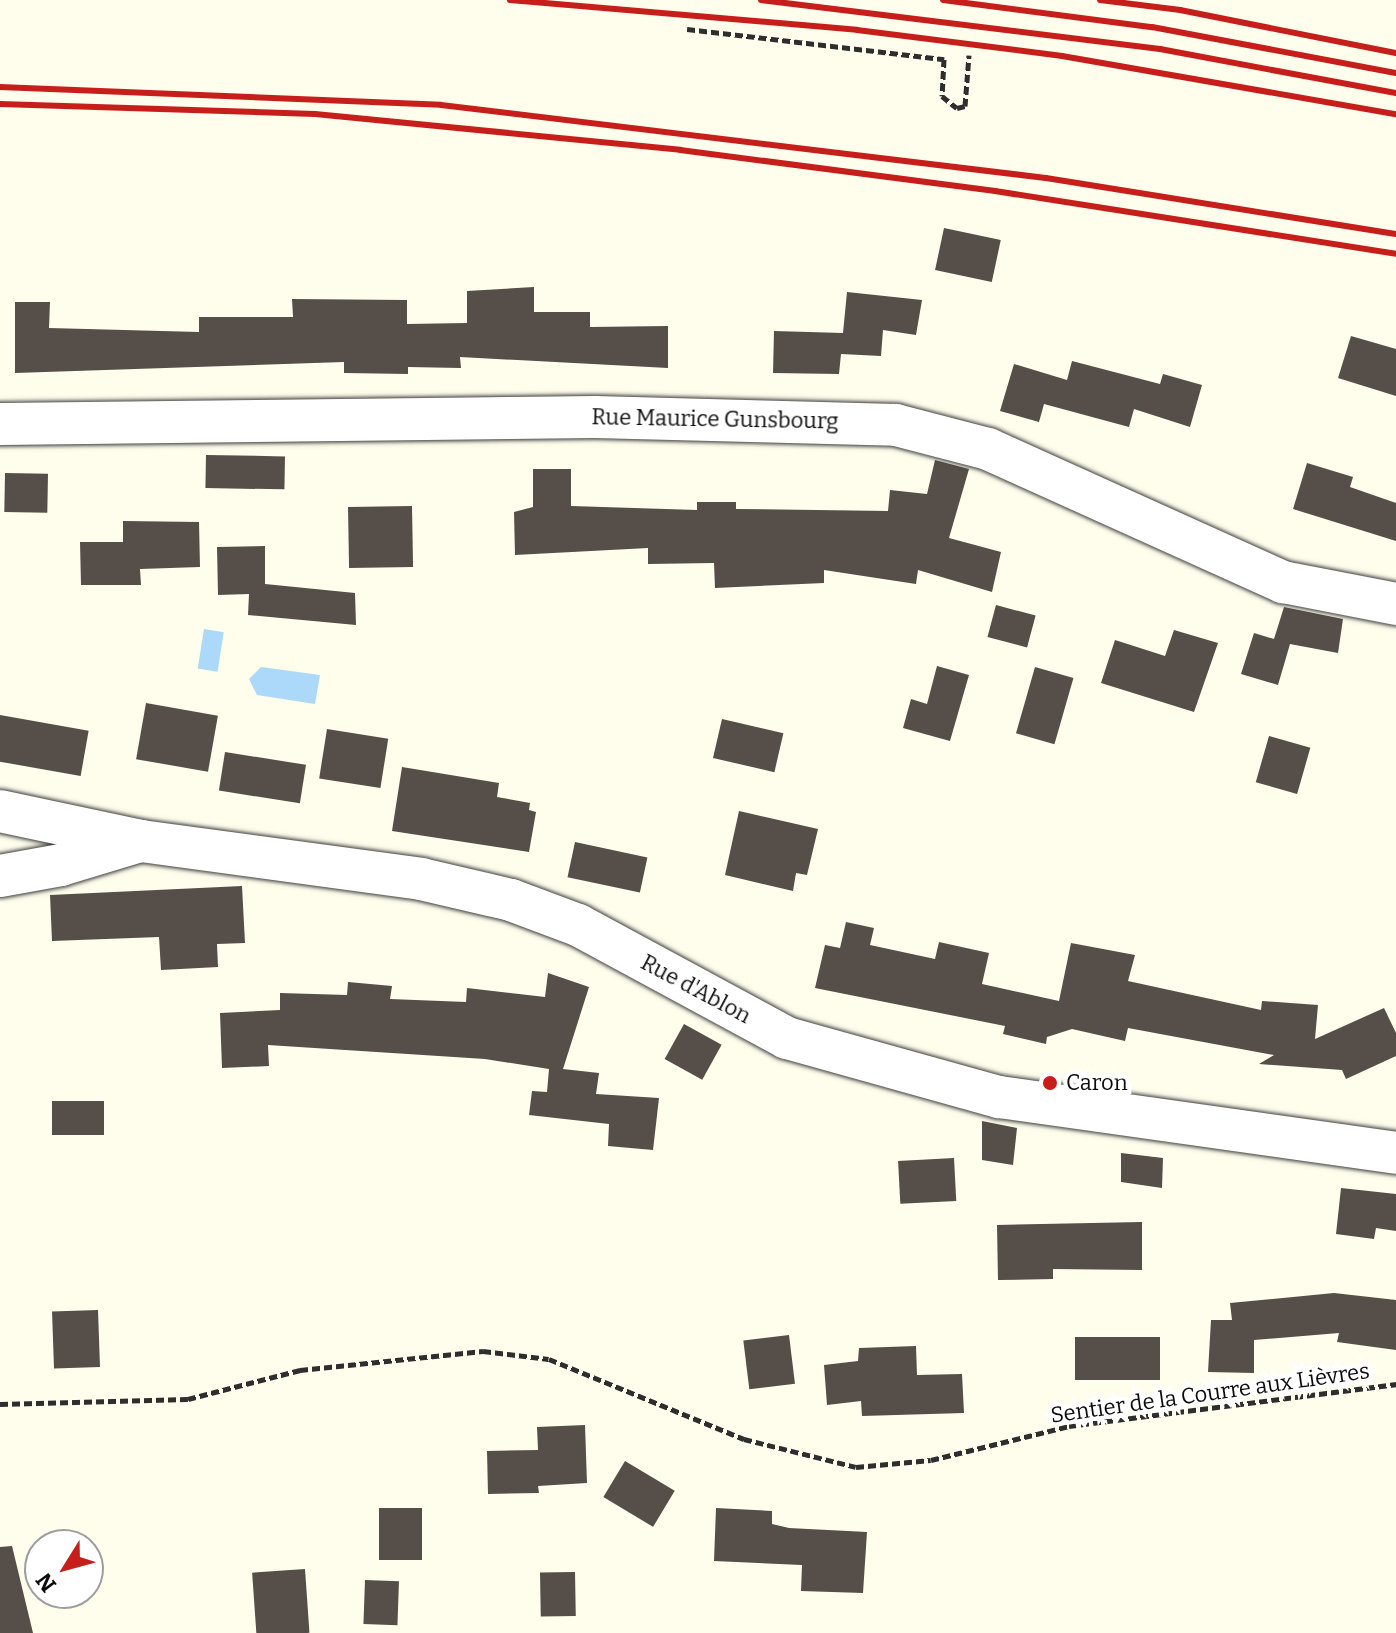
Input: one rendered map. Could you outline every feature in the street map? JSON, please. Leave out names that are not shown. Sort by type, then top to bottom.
[{"type":"street","name":"Rue Maurice Gunsbourg","points":[[0,424],[595,417],[896,425],[988,449],[1283,582],[1396,604]]},
{"type":"street","name":"Rue d'Ablon","points":[[0,811],[141,841],[421,879],[511,900],[578,925],[787,1038],[999,1097],[1396,1153]]},
{"type":"street","points":[[0,876],[61,865],[141,841]]},
{"type":"path","points":[[687,29],[944,59],[942,96],[957,108],[965,106],[969,55]]},
{"type":"path","name":"Sentier de la Courre aux Lièvres","points":[[0,1404],[188,1399],[300,1370],[483,1351],[549,1359],[744,1439],[856,1467],[931,1460],[1069,1426],[1396,1384]]},
{"type":"water","points":[[204,629],[224,632],[217,672],[198,669]]},
{"type":"water","points":[[261,667],[320,675],[315,704],[257,695],[249,679]]},
{"type":"building","points":[[944,228],[1001,240],[992,282],[935,270]]},
{"type":"building","points":[[534,287],[534,312],[590,312],[590,327],[668,326],[668,368],[460,357],[461,368],[408,367],[408,374],[344,373],[344,362],[15,373],[15,302],[50,302],[49,328],[199,332],[199,317],[293,317],[292,299],[407,300],[407,324],[467,323],[467,291]]},
{"type":"building","points":[[847,292],[922,300],[916,335],[883,330],[881,356],[841,354],[839,374],[773,373],[774,331],[843,333]]},
{"type":"building","points":[[1351,336],[1396,349],[1396,396],[1338,378]]},
{"type":"building","points":[[1072,361],[1160,384],[1163,374],[1202,385],[1190,427],[1134,409],[1129,427],[1044,404],[1039,422],[1000,411],[1014,364],[1067,380]]},
{"type":"building","points":[[206,455],[285,456],[284,489],[205,488]]},
{"type":"building","points":[[935,460],[969,469],[949,538],[1001,552],[992,592],[918,570],[916,584],[824,570],[824,583],[715,588],[714,563],[648,564],[648,548],[515,555],[514,512],[533,507],[533,469],[571,469],[571,506],[697,510],[697,502],[736,502],[736,509],[888,511],[890,490],[927,494]]},
{"type":"building","points":[[1307,463],[1353,477],[1350,487],[1396,503],[1396,541],[1293,509]]},
{"type":"building","points":[[5,473],[48,474],[47,513],[4,512]]},
{"type":"building","points":[[412,506],[413,567],[349,568],[348,507]]},
{"type":"building","points":[[123,521],[199,522],[200,567],[140,569],[141,585],[81,585],[80,542],[123,542]]},
{"type":"building","points":[[265,546],[265,584],[355,593],[356,625],[248,615],[249,594],[218,595],[217,547]]},
{"type":"building","points":[[996,605],[1036,616],[1027,647],[987,637]]},
{"type":"building","points":[[1284,607],[1343,619],[1338,653],[1290,644],[1278,685],[1241,674],[1254,633],[1274,639]]},
{"type":"building","points":[[1174,630],[1218,643],[1194,712],[1101,683],[1115,640],[1165,656]]},
{"type":"building","points":[[937,666],[969,675],[950,741],[903,728],[911,699],[927,704]]},
{"type":"building","points":[[1035,667],[1073,678],[1054,744],[1016,733]]},
{"type":"building","points":[[146,703],[218,716],[208,772],[136,759]]},
{"type":"building","points":[[0,715],[89,731],[81,776],[0,762]]},
{"type":"building","points":[[722,719],[783,733],[774,772],[713,758]]},
{"type":"building","points":[[327,729],[388,739],[380,788],[319,778]]},
{"type":"building","points":[[1269,736],[1310,748],[1297,794],[1256,782]]},
{"type":"building","points":[[225,752],[306,765],[300,803],[219,791]]},
{"type":"building","points":[[402,767],[499,783],[497,797],[530,803],[529,810],[536,812],[529,852],[392,831]]},
{"type":"building","points":[[739,811],[818,829],[807,875],[796,873],[793,891],[725,875]]},
{"type":"building","points":[[575,842],[647,857],[640,893],[568,877]]},
{"type":"building","points":[[242,886],[245,943],[217,944],[218,967],[161,970],[159,937],[52,941],[50,895]]},
{"type":"building","points":[[846,922],[874,928],[870,945],[935,959],[939,942],[989,953],[982,984],[1059,1001],[1071,943],[1135,955],[1128,981],[1261,1010],[1262,1001],[1318,1005],[1315,1039],[1384,1008],[1396,1033],[1396,1056],[1346,1079],[1342,1070],[1259,1064],[1274,1055],[1128,1028],[1125,1041],[1072,1029],[1047,1037],[1046,1044],[1003,1034],[1005,1026],[815,988],[825,945],[840,948]]},
{"type":"building","points":[[548,973],[589,987],[563,1069],[599,1073],[596,1094],[659,1098],[653,1150],[608,1146],[609,1124],[529,1115],[532,1091],[547,1092],[549,1069],[485,1059],[268,1045],[269,1066],[222,1068],[220,1013],[280,1010],[280,993],[347,995],[348,982],[392,986],[390,999],[466,1002],[467,988],[545,997]]},
{"type":"building","points":[[684,1024],[722,1045],[702,1080],[665,1059]]},
{"type":"building","points":[[52,1101],[104,1101],[104,1135],[52,1135]]},
{"type":"building","points":[[982,1121],[1017,1128],[1013,1165],[982,1160]]},
{"type":"building","points":[[1121,1153],[1163,1158],[1162,1188],[1121,1182]]},
{"type":"building","points":[[954,1158],[956,1201],[900,1204],[898,1161]]},
{"type":"building","points":[[1341,1188],[1396,1194],[1396,1231],[1376,1228],[1374,1239],[1336,1234]]},
{"type":"building","points":[[1142,1222],[1142,1270],[1053,1269],[1053,1279],[998,1280],[997,1225]]},
{"type":"building","points":[[1334,1293],[1396,1300],[1396,1350],[1337,1342],[1339,1333],[1254,1340],[1254,1373],[1208,1372],[1211,1320],[1232,1320],[1230,1303]]},
{"type":"building","points":[[98,1310],[100,1367],[54,1369],[52,1312]]},
{"type":"building","points":[[789,1335],[795,1384],[749,1389],[743,1341]]},
{"type":"building","points":[[1075,1337],[1160,1337],[1160,1380],[1075,1380]]},
{"type":"building","points":[[916,1346],[917,1375],[962,1374],[964,1413],[862,1416],[861,1401],[827,1405],[824,1365],[858,1361],[859,1348]]},
{"type":"building","points":[[585,1425],[587,1483],[538,1486],[539,1493],[488,1494],[487,1451],[538,1450],[537,1427]]},
{"type":"building","points":[[625,1461],[675,1491],[653,1527],[603,1497]]},
{"type":"building","points":[[379,1508],[422,1508],[422,1560],[379,1560]]},
{"type":"building","points":[[716,1508],[772,1511],[772,1524],[789,1528],[867,1532],[863,1593],[801,1591],[802,1565],[714,1561]]},
{"type":"building","points":[[12,1546],[24,1596],[24,1609],[27,1609],[33,1633],[0,1633],[0,1547]]},
{"type":"building","points":[[305,1569],[309,1633],[256,1633],[252,1573]]},
{"type":"building","points":[[575,1572],[576,1616],[541,1617],[540,1573]]},
{"type":"building","points":[[365,1580],[399,1581],[397,1625],[363,1624]]},
{"type":"railway","points":[[510,0],[857,30],[1062,56],[1396,114]]},
{"type":"railway","points":[[761,0],[1160,49],[1396,93]]},
{"type":"railway","points":[[943,0],[1152,27],[1396,73]]},
{"type":"railway","points":[[1100,0],[1180,10],[1396,53]]},
{"type":"railway","points":[[0,87],[441,105],[1046,178],[1396,234]]},
{"type":"railway","points":[[0,104],[315,114],[680,150],[995,191],[1396,254]]},
{"type":"place","name":"Caron","points":[[1050,1083]]}]
